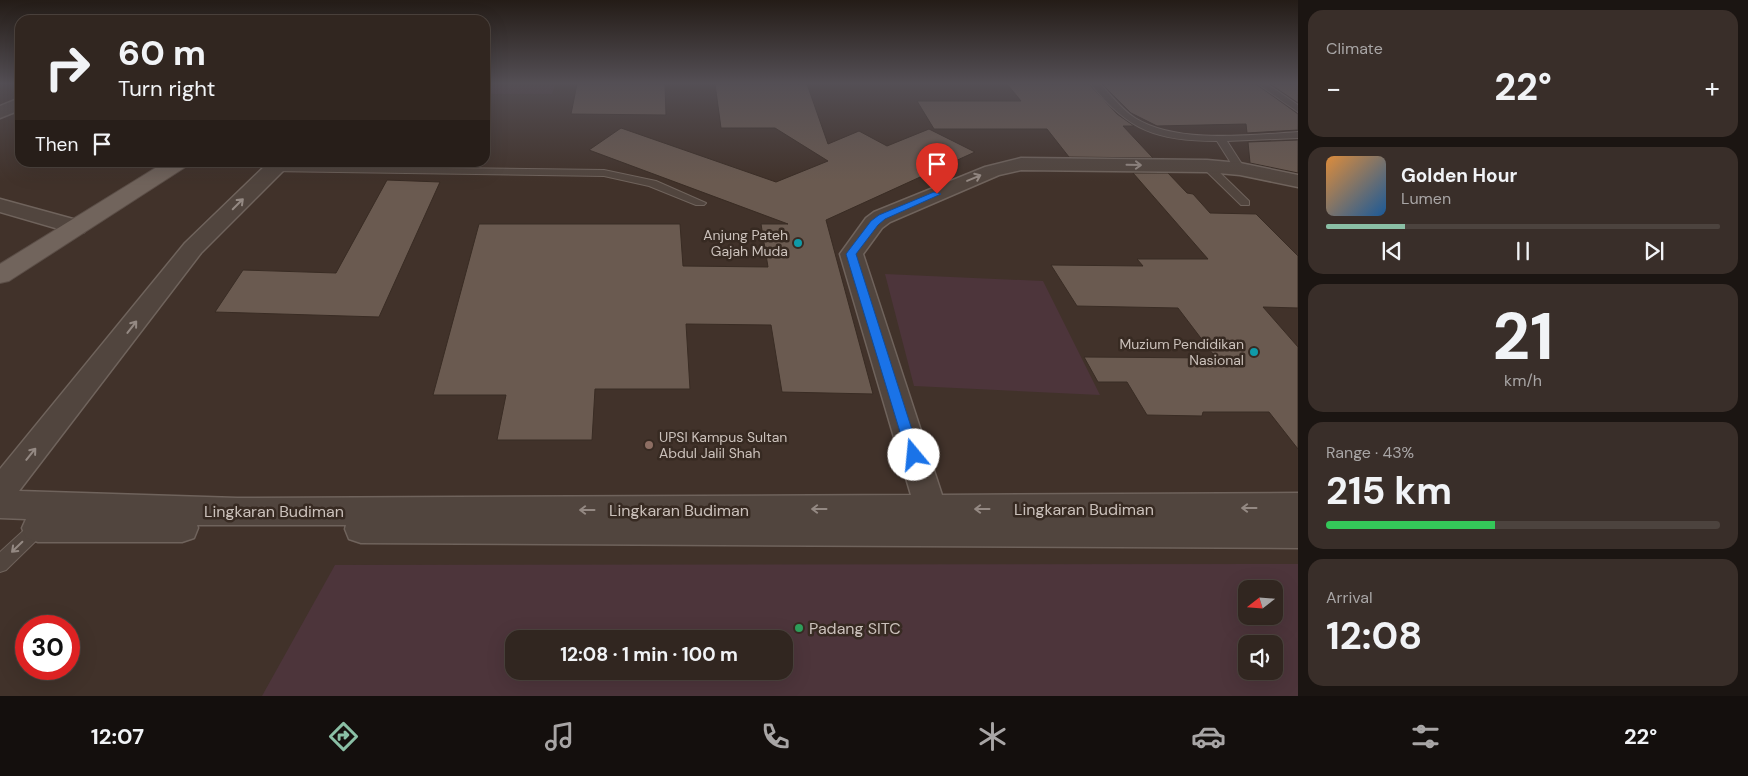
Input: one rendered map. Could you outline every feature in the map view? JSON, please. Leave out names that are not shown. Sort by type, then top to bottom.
[{"type":"main road","points":[[0,275],[172,167]]},
{"type":"street","points":[[931,509],[851,254],[874,223],[882,217],[992,171],[1014,166],[1207,166],[1240,169],[1298,181]]},
{"type":"street","points":[[0,492],[193,248],[277,167]]},
{"type":"street","points":[[0,205],[76,227]]},
{"type":"street","points":[[0,504],[49,517],[1298,533]]},
{"type":"street","name":"Lingkaran Budiman","points":[[49,517],[237,512],[1298,507]]},
{"type":"lane","points":[[1127,116],[1152,131],[1220,138],[1298,135]]},
{"type":"lane","points":[[1220,138],[1240,169]]},
{"type":"lane","points":[[1207,166],[1245,203]]},
{"type":"lane","points":[[325,167],[604,173],[652,183],[700,203]]},
{"type":"lane","points":[[0,564],[49,517]]},
{"type":"shaded area","points":[[885,274],[1043,281],[1100,395],[914,386]]},
{"type":"shaded area","name":"Padang SITC","points":[[1298,564],[1298,696],[262,696],[335,565]]},
{"type":"building","points":[[719,116],[818,116],[828,144],[859,131],[887,146],[929,129],[975,152],[826,220],[873,394],[782,392],[771,325],[686,324],[690,389],[595,389],[592,440],[497,440],[506,395],[433,395],[479,224],[680,224],[683,266],[768,267],[761,224],[788,224],[589,150],[621,128],[776,182],[828,161],[775,128],[721,128]]},
{"type":"building","points":[[926,116],[1121,116],[1134,126],[1123,126],[1153,158],[1069,157],[1047,129],[934,129]]},
{"type":"building","points":[[1138,116],[1298,116],[1298,130],[1247,133],[1246,124],[1157,126]]},
{"type":"building","points":[[1298,140],[1298,173],[1250,163],[1248,142]]},
{"type":"building","name":"Muzium Pendidikan Nasional","points":[[1133,173],[1168,173],[1187,193],[1193,194],[1210,213],[1256,214],[1298,256],[1298,308],[1263,307],[1298,347],[1298,449],[1269,412],[1203,412],[1202,416],[1147,415],[1127,382],[1098,382],[1084,357],[1216,358],[1178,308],[1077,306],[1051,265],[1143,266],[1137,259],[1208,259]]},
{"type":"building","points":[[387,180],[440,182],[379,317],[215,312],[243,270],[336,273]]},
{"type":"place","name":"Anjung Pateh Gajah Muda","points":[[798,243]]},
{"type":"place","name":"Muzium Pendidikan Nasional","points":[[1254,352]]},
{"type":"place","name":"UPSI Kampus Sultan Abdul Jalil Shah","points":[[649,445]]},
{"type":"place","name":"Padang SITC","points":[[799,628]]},
{"type":"route","points":[[914,455],[851,254],[874,223],[882,217],[937,194]]}]
